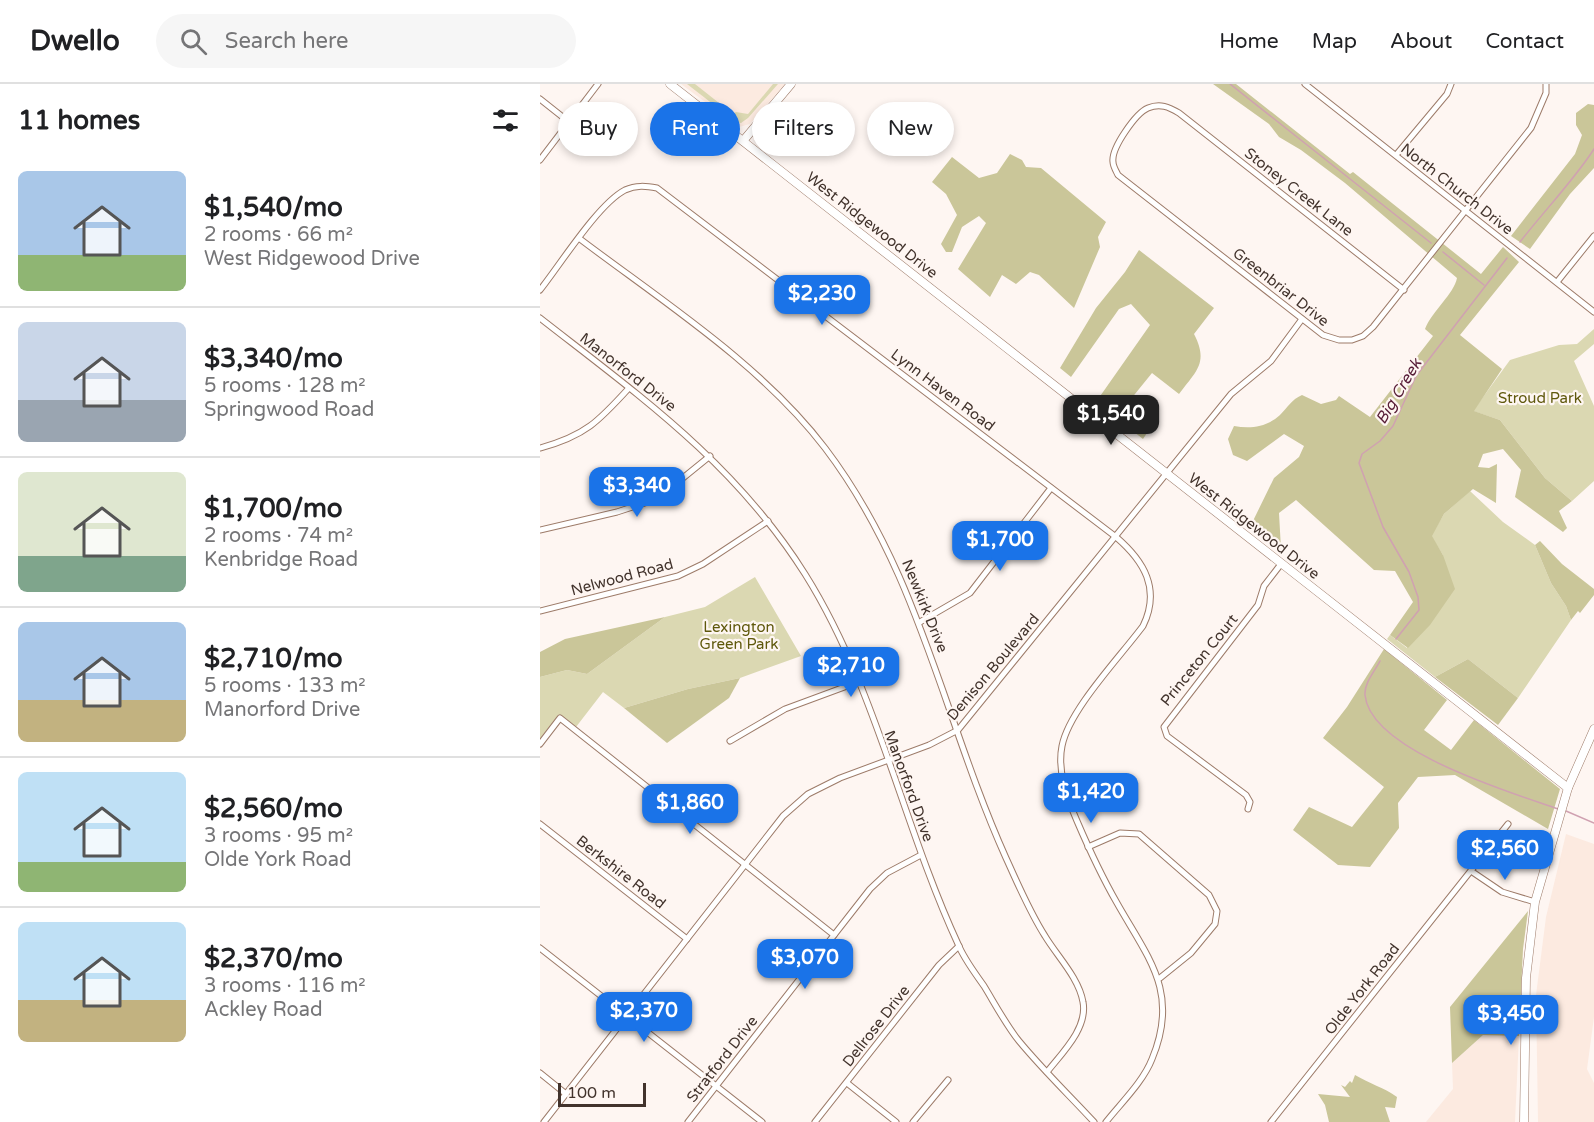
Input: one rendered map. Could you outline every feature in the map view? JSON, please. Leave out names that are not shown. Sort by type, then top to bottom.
[{"type":"main road","name":"West Ridgewood Drive","points":[[670,84],[1568,788]]},
{"type":"main road","points":[[743,141],[791,84]]},
{"type":"main road","points":[[1524,1122],[1526,978],[1535,902],[1568,788],[1594,729]]},
{"type":"street","points":[[584,102],[598,84]]},
{"type":"street","name":"North Church Drive","points":[[1305,84],[1594,312]]},
{"type":"street","points":[[1396,155],[1446,94],[1451,84]]},
{"type":"street","name":"Greenbriar Drive","points":[[1179,113],[1166,105],[1148,108],[1137,117],[1123,135],[1113,154],[1113,163],[1118,175],[1323,335],[1339,340],[1352,340],[1363,336],[1373,327],[1531,128],[1546,93],[1546,84]]},
{"type":"street","points":[[540,99],[558,113]]},
{"type":"street","name":"Stoney Creek Lane","points":[[1179,113],[1404,290]]},
{"type":"street","points":[[540,159],[558,136]]},
{"type":"street","name":"Lynn Haven Road","points":[[540,290],[609,202],[626,190],[642,185],[657,188],[1134,552],[1149,579],[1152,597],[1143,626],[1077,712],[1062,746],[1062,778],[1088,847],[1118,904],[1143,943],[1160,978]]},
{"type":"street","points":[[1557,282],[1594,236]]},
{"type":"street","name":"Newkirk Drive","points":[[580,239],[749,370],[817,438],[868,511],[894,560],[920,622],[1004,854],[1025,900],[1043,933],[1077,985],[1084,1002],[1083,1019],[1075,1035],[1047,1072]]},
{"type":"street","name":"Manorford Drive","points":[[540,318],[680,428],[710,456],[768,521],[805,575],[838,635],[888,761],[921,855],[959,946],[1017,1039],[1094,1122]]},
{"type":"street","name":"Denison Boulevard","points":[[544,1122],[783,816],[808,794],[840,778],[888,761],[958,730],[1231,394],[1270,361],[1302,319]]},
{"type":"street","points":[[540,448],[573,438],[596,424],[629,388]]},
{"type":"street","points":[[540,530],[617,512],[657,499],[710,456]]},
{"type":"street","points":[[920,622],[970,593],[1051,488]]},
{"type":"street","name":"Nelwood Road","points":[[540,611],[678,576],[703,564],[768,521]]},
{"type":"street","name":"Princeton Court","points":[[1248,809],[1250,802],[1246,795],[1167,736],[1164,726],[1258,605],[1264,586],[1281,564]]},
{"type":"street","points":[[730,741],[785,709],[858,682]]},
{"type":"street","points":[[540,744],[560,718],[834,935]]},
{"type":"street","name":"Berkshire Road","points":[[540,824],[687,939]]},
{"type":"street","name":"Olde York Road","points":[[1271,1122],[1508,824]]},
{"type":"street","points":[[1088,847],[1120,833],[1139,834],[1209,895],[1217,911],[1215,924],[1191,953],[1160,978],[1162,1016],[1152,1060],[1106,1122]]},
{"type":"street","name":"Stratford Drive","points":[[688,1122],[870,889],[887,873],[921,855]]},
{"type":"street","points":[[1471,871],[1502,892],[1535,902]]},
{"type":"street","name":"Dellrose Drive","points":[[815,1122],[939,965],[959,946]]},
{"type":"street","points":[[540,948],[762,1122]]},
{"type":"street","points":[[540,1073],[566,1094]]},
{"type":"street","points":[[913,1122],[948,1080]]},
{"type":"street","points":[[847,1083],[896,1122]]},
{"type":"shaded area","points":[[681,84],[785,84],[769,102],[752,102],[752,122],[740,127],[740,102],[705,102]]},
{"type":"shaded area","points":[[1213,84],[1236,84],[1350,174],[1353,172],[1481,274],[1503,247],[1519,262],[1460,335],[1502,369],[1474,411],[1500,420],[1545,478],[1572,501],[1559,511],[1567,528],[1563,532],[1515,497],[1521,470],[1503,449],[1483,454],[1478,467],[1489,468],[1497,464],[1496,503],[1473,489],[1444,514],[1432,536],[1443,555],[1455,589],[1430,625],[1408,648],[1390,635],[1413,602],[1395,571],[1374,570],[1296,500],[1279,513],[1281,549],[1251,525],[1274,478],[1299,457],[1304,446],[1284,434],[1247,461],[1233,455],[1228,439],[1234,426],[1264,425],[1280,415],[1302,395],[1321,404],[1336,400],[1339,396],[1370,417],[1433,336],[1425,329],[1452,290],[1457,278],[1345,183],[1301,150],[1279,137],[1269,124]]},
{"type":"shaded area","points":[[1588,104],[1594,105],[1594,168],[1570,194],[1530,249],[1511,236],[1575,154],[1582,135],[1576,125],[1576,113]]},
{"type":"shaded area","points":[[1010,154],[1022,160],[1026,167],[1041,168],[1106,222],[1098,237],[1100,247],[1074,308],[1039,275],[1030,272],[1016,284],[1002,275],[990,297],[958,269],[986,223],[979,216],[962,227],[952,252],[946,252],[941,244],[957,215],[946,194],[932,182],[952,157],[979,178],[997,173]]},
{"type":"shaded area","points":[[1139,250],[1214,308],[1194,334],[1200,360],[1195,373],[1179,394],[1152,373],[1122,410],[1149,430],[1143,439],[1096,402],[1150,325],[1131,304],[1119,309],[1071,377],[1060,368],[1096,308],[1125,272]]},
{"type":"shaded area","points":[[1540,541],[1562,564],[1594,589],[1594,595],[1580,613],[1578,611],[1571,620],[1566,606],[1551,583],[1535,545]]},
{"type":"shaded area","points":[[665,617],[587,674],[567,670],[540,677],[540,652],[565,639]]},
{"type":"shaded area","points":[[1384,649],[1447,700],[1424,730],[1451,750],[1474,720],[1560,789],[1548,829],[1455,775],[1418,777],[1398,803],[1399,828],[1370,867],[1338,865],[1293,830],[1309,807],[1352,827],[1384,787],[1323,738],[1347,707]]},
{"type":"shaded area","points":[[1468,659],[1518,698],[1498,725],[1435,677]]},
{"type":"shaded area","points":[[740,678],[729,698],[667,743],[624,708],[688,689]]},
{"type":"shaded area","points":[[1566,834],[1594,844],[1594,1017],[1587,1069],[1594,1083],[1594,1122],[1538,1122],[1536,995],[1546,917]]},
{"type":"shaded area","points":[[1528,911],[1523,949],[1519,1036],[1483,1035],[1452,1063],[1450,1007]]},
{"type":"shaded area","points":[[1483,1035],[1519,1036],[1515,1122],[1426,1122],[1453,1089],[1452,1063]]},
{"type":"shaded area","points":[[1355,1075],[1397,1097],[1395,1108],[1385,1107],[1390,1122],[1329,1122],[1325,1105],[1318,1094],[1350,1097],[1341,1085],[1345,1087],[1350,1081],[1352,1083]]},
{"type":"green space","points":[[687,84],[695,84],[718,102],[710,102]]},
{"type":"green space","points":[[773,84],[778,84],[762,102],[758,102]]},
{"type":"green space","points":[[752,109],[752,113],[741,123],[740,113],[748,114]]},
{"type":"green space","name":"Stroud Park","points":[[1594,329],[1594,344],[1574,361],[1594,406],[1594,481],[1572,501],[1545,478],[1500,420],[1473,411],[1510,360],[1559,345],[1577,344]]},
{"type":"green space","points":[[1470,491],[1503,522],[1535,545],[1551,583],[1566,606],[1571,620],[1518,698],[1468,659],[1435,677],[1387,639],[1390,635],[1407,648],[1443,555],[1431,536],[1444,514]]},
{"type":"green space","name":"Lexington Green Park","points":[[755,577],[801,656],[740,678],[688,689],[624,708],[603,692],[576,727],[565,718],[558,718],[540,740],[540,677],[567,670],[587,674],[665,617],[705,607]]},
{"type":"waterway","points":[[1230,84],[1431,243]]},
{"type":"waterway","name":"Big Creek","points":[[1520,242],[1594,149]]},
{"type":"waterway","points":[[1443,252],[1484,285]]},
{"type":"waterway","name":"Big Creek","points":[[1396,639],[1419,610],[1418,597],[1409,572],[1383,527],[1359,463],[1362,454],[1380,441],[1393,426],[1416,376],[1507,258]]},
{"type":"waterway","name":"Big Creek","points":[[1380,661],[1368,682],[1365,695],[1373,715],[1391,734],[1446,767],[1478,781],[1558,809]]},
{"type":"waterway","name":"Big Creek","points":[[1566,811],[1594,823]]}]
